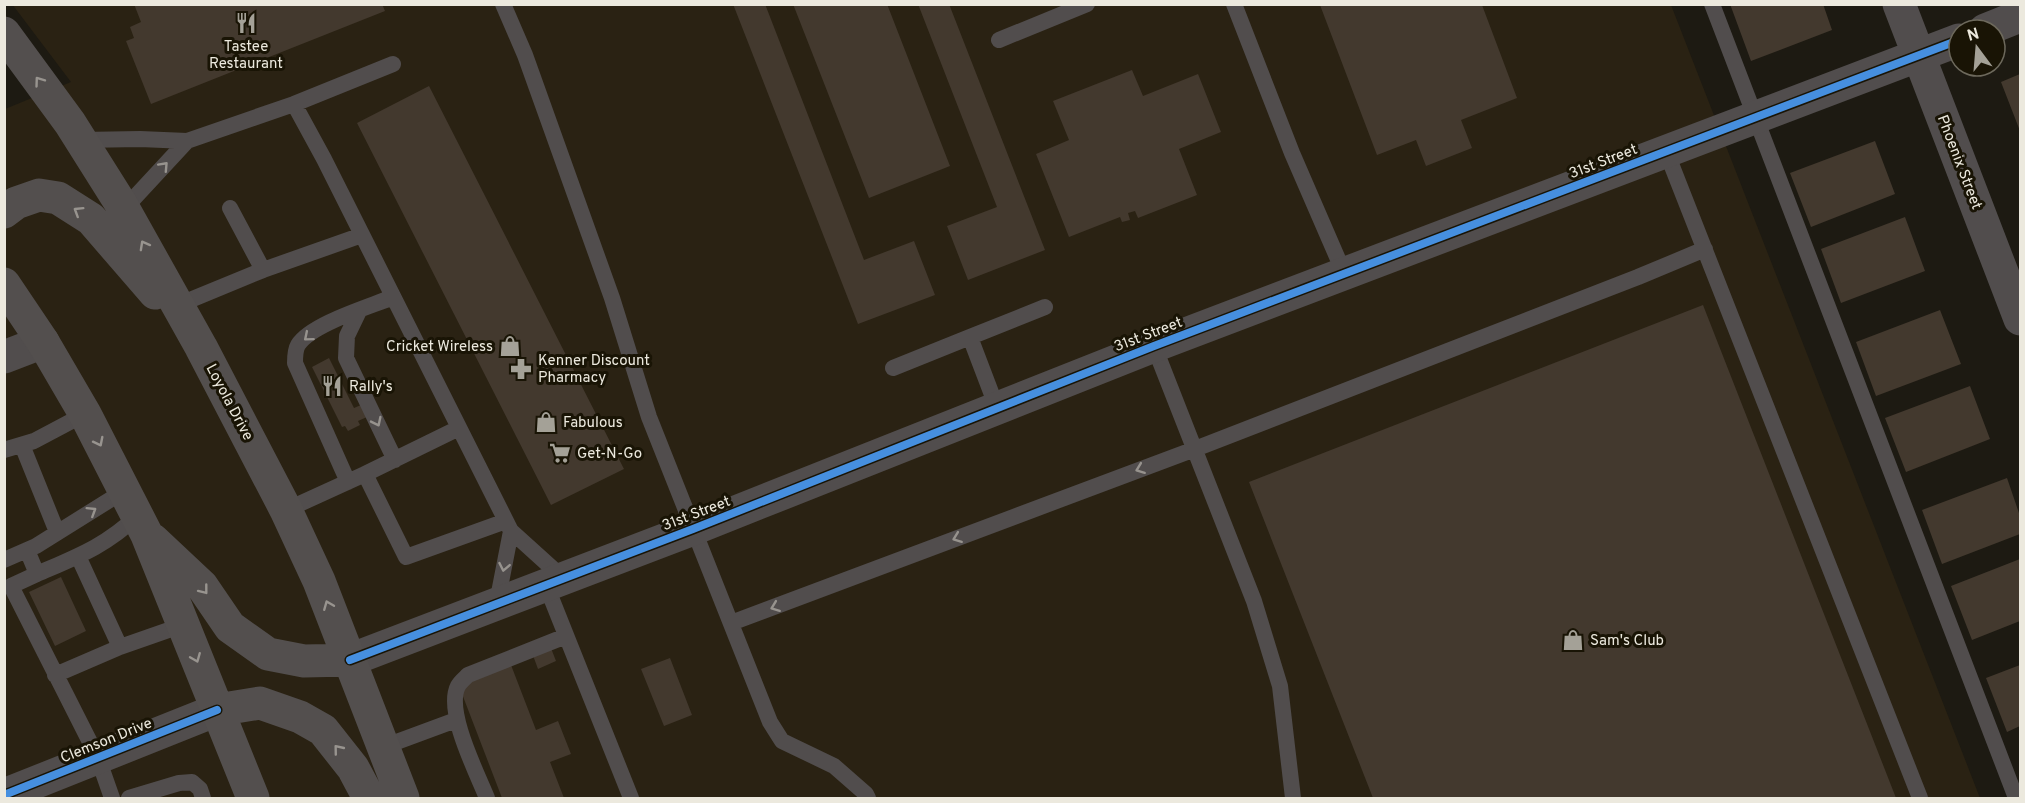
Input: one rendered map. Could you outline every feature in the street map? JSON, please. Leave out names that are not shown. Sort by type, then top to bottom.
[{"type":"main road","name":"Loyola Drive","points":[[4,33],[81,140],[124,209],[201,347],[286,510],[319,581],[403,798]]},
{"type":"main road","points":[[4,212],[16,203],[39,195],[58,198],[91,219],[201,347]]},
{"type":"main road","points":[[4,284],[44,342],[85,414],[136,514],[253,798]]},
{"type":"main road","points":[[136,514],[202,586],[230,627],[268,654],[304,661],[350,660]]},
{"type":"main road","points":[[217,710],[260,703],[300,717],[323,730],[353,768],[369,798]]},
{"type":"street","name":"Phoenix Street","points":[[1899,4],[2020,319]]},
{"type":"street","name":"31st Street","points":[[350,660],[693,529],[1154,345],[1947,44]]},
{"type":"street","points":[[4,357],[44,342]]},
{"type":"street","name":"Clemson Drive","points":[[4,795],[217,710]]},
{"type":"lane","points":[[503,4],[529,66],[612,298],[650,417],[770,722],[782,741],[834,766],[868,798]]},
{"type":"lane","points":[[999,40],[1087,4]]},
{"type":"lane","points":[[1234,4],[1292,153],[1344,273]]},
{"type":"lane","points":[[1712,4],[1757,116],[2016,798]]},
{"type":"lane","points":[[81,140],[187,141],[294,104],[393,64]]},
{"type":"lane","points":[[294,104],[509,526],[555,582],[566,636],[631,798]]},
{"type":"lane","points":[[124,209],[187,141]]},
{"type":"lane","points":[[1666,151],[1920,798]]},
{"type":"lane","points":[[230,208],[263,270]]},
{"type":"lane","points":[[178,305],[263,270],[362,235]]},
{"type":"lane","points":[[731,623],[1195,449],[1705,249]]},
{"type":"lane","points":[[348,482],[295,363],[297,347],[306,335],[393,297]]},
{"type":"lane","points":[[893,368],[1045,307]]},
{"type":"lane","points":[[359,311],[347,336],[346,358],[395,460]]},
{"type":"lane","points":[[970,337],[997,408]]},
{"type":"lane","points":[[1154,345],[1254,602],[1280,686],[1293,798]]},
{"type":"lane","points":[[4,450],[34,441],[85,414]]},
{"type":"lane","points":[[286,510],[459,428]]},
{"type":"lane","points":[[22,445],[57,532]]},
{"type":"lane","points":[[365,474],[406,557],[509,526]]},
{"type":"lane","points":[[4,560],[27,550],[57,532],[136,514]]},
{"type":"lane","points":[[112,798],[98,758],[8,587],[97,548],[113,537],[136,514]]},
{"type":"lane","points":[[497,603],[509,526]]},
{"type":"lane","points":[[27,550],[37,574]]},
{"type":"lane","points":[[78,556],[120,647]]},
{"type":"lane","points":[[55,675],[120,647],[183,625]]},
{"type":"lane","points":[[487,798],[456,720],[455,698],[458,685],[468,675],[566,636]]},
{"type":"lane","points":[[383,747],[456,720]]},
{"type":"lane","points":[[129,798],[179,783],[192,782],[200,789],[203,798]]},
{"type":"shaded area","points":[[12,4],[1671,5],[1980,798],[5,798],[5,109],[71,82]]},
{"type":"building","points":[[134,4],[382,4],[385,11],[151,104],[126,41],[134,38],[130,27],[141,22]]},
{"type":"building","points":[[733,4],[765,4],[864,260],[914,241],[935,295],[858,324]]},
{"type":"building","points":[[793,4],[887,4],[950,166],[869,198]]},
{"type":"building","points":[[918,4],[949,4],[1045,250],[968,280],[947,226],[997,207]]},
{"type":"building","points":[[1730,4],[1823,4],[1832,30],[1751,61]]},
{"type":"building","points":[[1320,5],[1482,5],[1517,98],[1461,120],[1472,148],[1426,166],[1416,140],[1377,155]]},
{"type":"building","points":[[1132,70],[1143,96],[1198,74],[1221,132],[1179,149],[1197,195],[1138,218],[1135,211],[1128,213],[1130,220],[1122,222],[1120,217],[1069,237],[1036,154],[1069,140],[1053,101]]},
{"type":"building","points":[[2020,74],[2020,131],[2001,82]]},
{"type":"building","points":[[429,86],[624,469],[551,505],[357,123]]},
{"type":"building","points":[[1875,141],[1895,194],[1811,227],[1790,173]]},
{"type":"building","points":[[1905,217],[1925,271],[1841,303],[1821,249]]},
{"type":"building","name":"Sam's Club","points":[[1703,305],[1896,798],[1373,798],[1249,482]]},
{"type":"building","points":[[1940,310],[1961,364],[1876,396],[1856,342]]},
{"type":"building","name":"Rally's","points":[[329,358],[354,408],[361,405],[367,417],[358,421],[360,425],[348,431],[345,426],[342,427],[312,367]]},
{"type":"building","points":[[1970,386],[1990,439],[1906,472],[1885,418]]},
{"type":"building","points":[[2007,478],[2020,516],[2020,534],[1942,564],[1922,510]]},
{"type":"building","points":[[2020,559],[2020,621],[1972,640],[1951,586]]},
{"type":"building","points":[[61,577],[86,631],[55,646],[29,592]]},
{"type":"building","points":[[549,643],[556,661],[538,669],[531,650]]},
{"type":"building","points":[[670,658],[692,715],[664,726],[641,669]]},
{"type":"building","points":[[511,665],[536,730],[558,721],[571,754],[550,762],[564,798],[502,798],[459,686]]},
{"type":"building","points":[[2020,665],[2020,726],[2007,732],[1986,678]]},
{"type":"cycle path","points":[[350,660],[693,529],[1154,346],[1947,45]]},
{"type":"cycle path","points":[[4,795],[217,710]]},
{"type":"place","name":"Tastee Restaurant","points":[[246,23]]},
{"type":"place","name":"Cricket Wireless","points":[[510,346]]},
{"type":"place","name":"Kenner Discount Pharmacy","points":[[521,369]]},
{"type":"place","name":"Rally's","points":[[332,386]]},
{"type":"place","name":"Fabulous","points":[[546,422]]},
{"type":"place","name":"Get-N-Go","points":[[560,453]]},
{"type":"place","name":"Sam's Club","points":[[1573,640]]}]
